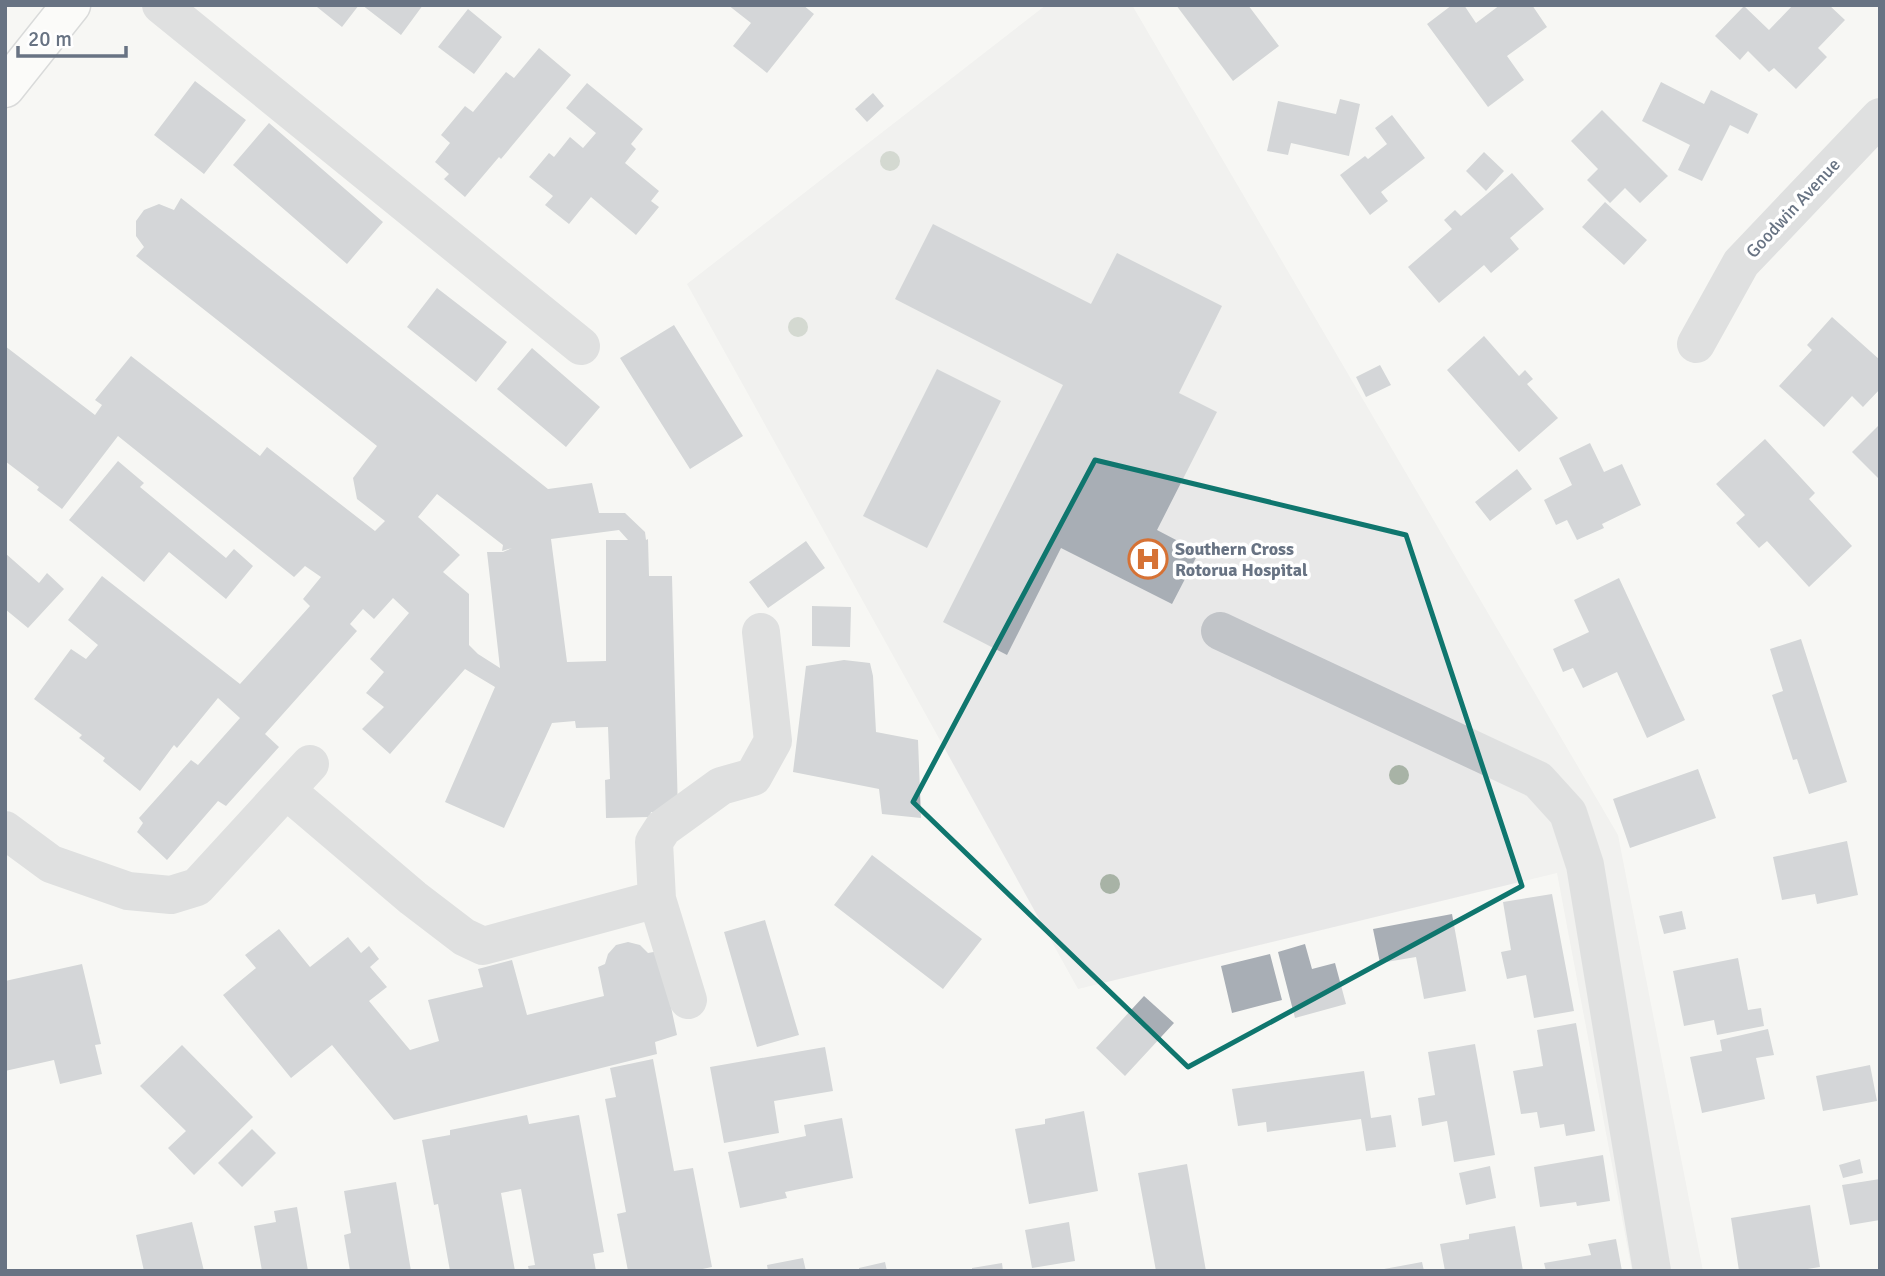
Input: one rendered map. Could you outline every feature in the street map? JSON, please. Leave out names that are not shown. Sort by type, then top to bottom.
[{"type":"highway","points":[[5,88],[71,5]]},
{"type":"street","points":[[160,5],[581,346]]},
{"type":"street","name":"Goodwin Avenue","points":[[1696,344],[1741,263],[1880,117]]},
{"type":"street","points":[[1220,631],[1538,780],[1567,813],[1585,865],[1652,1271]]},
{"type":"street","points":[[688,1000],[657,899],[654,842],[663,828],[721,786],[753,777],[773,741],[761,632]]},
{"type":"street","points":[[5,830],[51,864],[128,891],[171,895],[197,887],[298,777],[413,898],[464,937],[483,946],[657,899]]},
{"type":"highlighted area","points":[[1095,460],[1406,535],[1522,886],[1188,1067],[913,802]]},
{"type":"shaded area","name":"Southern Cross Rotorua Hospital","points":[[1046,5],[1132,5],[1618,835],[1703,1271],[1632,1271],[1557,873],[1078,989],[687,284]]},
{"type":"building","points":[[359,5],[342,27],[317,7]]},
{"type":"building","points":[[362,5],[423,5],[401,35]]},
{"type":"building","points":[[728,5],[803,5],[814,14],[767,73],[733,46],[751,23]]},
{"type":"building","points":[[1176,5],[1248,5],[1279,46],[1233,81]]},
{"type":"building","points":[[1452,5],[1464,5],[1476,23],[1500,5],[1532,5],[1547,27],[1507,56],[1524,80],[1488,107],[1427,24]]},
{"type":"building","points":[[1793,5],[1829,5],[1845,20],[1818,48],[1827,57],[1796,89],[1774,68],[1769,72],[1748,51],[1740,60],[1715,36],[1744,6],[1769,30]]},
{"type":"building","points":[[468,9],[502,37],[474,74],[438,47]]},
{"type":"building","points":[[539,48],[571,75],[501,159],[499,157],[465,197],[444,179],[449,174],[435,162],[450,143],[441,135],[465,106],[473,112],[506,72],[514,78]]},
{"type":"building","points":[[195,81],[246,120],[204,174],[154,135]]},
{"type":"building","points":[[1661,82],[1704,104],[1711,90],[1758,114],[1748,134],[1730,125],[1702,181],[1678,170],[1690,145],[1642,121]]},
{"type":"building","points":[[587,83],[643,129],[631,144],[636,149],[625,163],[659,191],[651,201],[659,207],[636,235],[591,197],[569,224],[545,205],[553,196],[529,177],[549,153],[554,157],[570,137],[583,148],[596,133],[566,108]]},
{"type":"building","points":[[873,93],[884,106],[867,122],[855,109]]},
{"type":"building","points":[[1340,99],[1360,104],[1349,156],[1291,143],[1288,155],[1267,151],[1278,101],[1336,114]]},
{"type":"building","points":[[1602,110],[1668,176],[1640,203],[1625,188],[1610,203],[1587,180],[1598,169],[1571,141]]},
{"type":"building","points":[[1392,115],[1425,158],[1381,192],[1388,201],[1370,215],[1340,175],[1387,144],[1375,128]]},
{"type":"building","points":[[269,123],[383,222],[347,264],[233,165]]},
{"type":"building","points":[[1484,152],[1504,171],[1486,191],[1466,171]]},
{"type":"building","points":[[1512,173],[1544,209],[1510,238],[1519,249],[1491,273],[1484,265],[1439,303],[1408,267],[1452,229],[1444,220],[1455,210],[1461,216]]},
{"type":"building","points":[[181,198],[548,489],[592,483],[599,513],[625,513],[645,532],[646,540],[648,539],[649,576],[672,576],[678,813],[651,812],[650,817],[606,818],[605,780],[610,779],[608,727],[576,728],[575,721],[552,723],[504,828],[445,802],[495,687],[465,669],[390,754],[362,729],[384,707],[366,693],[384,672],[370,659],[409,613],[393,598],[374,619],[363,609],[350,624],[357,631],[265,734],[279,747],[226,806],[218,801],[167,860],[137,832],[143,823],[139,818],[191,760],[198,765],[240,718],[218,698],[177,748],[174,745],[140,791],[79,738],[82,735],[34,699],[71,649],[86,659],[98,645],[68,620],[102,576],[240,684],[310,606],[303,599],[321,577],[305,566],[294,577],[118,436],[62,509],[5,461],[5,346],[95,415],[102,405],[95,400],[131,356],[260,456],[267,447],[375,531],[385,521],[357,499],[353,478],[377,446],[136,256],[144,247],[136,236],[136,221],[144,210],[159,204],[174,210]],"holes":[[[437,494],[503,545],[502,551],[512,548],[503,552],[487,552],[500,668],[469,645],[469,594],[443,572],[460,555],[418,517]],[[619,530],[628,540],[606,540],[606,661],[567,662],[551,539]]]},
{"type":"building","points":[[1605,202],[1647,240],[1624,265],[1582,227]]},
{"type":"building","points":[[933,224],[1091,304],[1117,253],[1222,306],[1179,393],[1217,412],[1157,530],[1199,552],[1172,604],[1061,548],[1007,655],[943,622],[1063,385],[895,299]]},
{"type":"building","points":[[437,288],[507,342],[476,382],[407,327]]},
{"type":"building","points":[[1832,317],[1880,360],[1880,389],[1863,407],[1852,396],[1824,427],[1779,386],[1812,350],[1807,345]]},
{"type":"building","points":[[674,325],[743,436],[690,469],[620,358]]},
{"type":"building","points":[[1484,336],[1519,376],[1525,370],[1533,379],[1527,384],[1558,418],[1519,452],[1447,370]]},
{"type":"building","points":[[532,348],[600,407],[566,447],[497,389]]},
{"type":"building","points":[[1380,365],[1391,385],[1366,397],[1356,377]]},
{"type":"building","points":[[937,369],[1001,401],[927,548],[863,516]]},
{"type":"building","points":[[1880,424],[1880,480],[1852,452]]},
{"type":"building","points":[[1765,439],[1815,493],[1809,499],[1852,546],[1809,587],[1767,541],[1759,548],[1736,523],[1745,515],[1716,484]]},
{"type":"building","points":[[1590,443],[1604,472],[1622,464],[1641,505],[1602,524],[1604,528],[1577,540],[1567,520],[1556,525],[1544,500],[1572,485],[1559,458]]},
{"type":"building","points":[[118,461],[144,483],[140,487],[226,558],[234,549],[253,566],[226,599],[169,552],[144,582],[69,520]]},
{"type":"building","points":[[1517,469],[1532,489],[1490,521],[1475,502]]},
{"type":"building","points":[[806,541],[825,568],[768,608],[749,582]]},
{"type":"building","points":[[5,553],[39,583],[47,573],[64,589],[28,628],[5,609]]},
{"type":"building","points":[[1619,578],[1685,720],[1647,738],[1617,672],[1583,688],[1573,668],[1563,672],[1553,649],[1589,632],[1574,600]]},
{"type":"building","points":[[812,606],[851,607],[850,647],[812,646]]},
{"type":"building","points":[[1801,639],[1847,782],[1809,794],[1797,759],[1793,760],[1772,695],[1783,691],[1770,649]]},
{"type":"building","points":[[844,660],[870,663],[876,732],[918,740],[921,818],[882,814],[879,789],[793,772],[806,666]]},
{"type":"building","points":[[1698,769],[1716,818],[1630,848],[1613,799]]},
{"type":"building","points":[[1847,841],[1858,895],[1817,904],[1815,894],[1782,900],[1773,857]]},
{"type":"building","points":[[872,855],[982,939],[943,989],[834,905]]},
{"type":"building","points":[[1552,894],[1574,1011],[1534,1018],[1526,975],[1507,979],[1501,952],[1511,950],[1503,902]]},
{"type":"building","points":[[1682,911],[1686,929],[1664,934],[1659,916]]},
{"type":"building","points":[[1452,914],[1466,991],[1424,999],[1416,957],[1380,963],[1373,929]]},
{"type":"building","points":[[765,920],[799,1035],[757,1047],[724,932]]},
{"type":"building","points":[[279,929],[310,967],[348,937],[361,953],[369,946],[379,959],[370,967],[387,987],[369,1001],[410,1050],[439,1041],[428,1000],[483,987],[478,969],[512,960],[527,1015],[604,996],[598,967],[605,964],[608,954],[616,945],[628,942],[640,945],[648,953],[659,951],[677,1035],[655,1042],[657,1054],[394,1120],[332,1045],[291,1078],[223,995],[256,968],[245,955]]},
{"type":"building","points":[[1305,944],[1312,969],[1335,963],[1346,1004],[1295,1018],[1278,952]]},
{"type":"building","points":[[1270,954],[1282,1000],[1232,1013],[1221,966]]},
{"type":"building","points":[[1738,958],[1748,1010],[1761,1008],[1764,1026],[1717,1035],[1714,1020],[1684,1026],[1673,971]]},
{"type":"building","points":[[82,964],[101,1044],[95,1045],[102,1074],[60,1084],[54,1060],[5,1071],[5,981]]},
{"type":"building","points":[[1144,996],[1174,1023],[1125,1076],[1096,1048]]},
{"type":"building","points":[[1576,1023],[1595,1131],[1566,1136],[1564,1124],[1540,1128],[1537,1112],[1521,1114],[1513,1071],[1543,1066],[1537,1030]]},
{"type":"building","points":[[1768,1029],[1774,1055],[1756,1058],[1765,1099],[1702,1113],[1690,1057],[1722,1051],[1720,1040]]},
{"type":"building","points":[[1475,1044],[1495,1155],[1454,1162],[1447,1121],[1422,1126],[1418,1098],[1435,1095],[1428,1052]]},
{"type":"building","points":[[182,1045],[253,1117],[194,1175],[168,1148],[186,1131],[140,1086]]},
{"type":"building","points":[[825,1047],[833,1091],[774,1101],[779,1133],[724,1143],[710,1067]]},
{"type":"building","points":[[653,1059],[674,1171],[693,1168],[712,1267],[693,1271],[628,1271],[617,1214],[626,1212],[605,1099],[616,1097],[610,1068]]},
{"type":"building","points":[[1870,1065],[1877,1101],[1823,1111],[1816,1076]]},
{"type":"building","points":[[1364,1071],[1371,1118],[1391,1115],[1396,1147],[1366,1151],[1361,1119],[1267,1132],[1266,1122],[1238,1126],[1232,1089]]},
{"type":"building","points":[[1084,1111],[1098,1191],[1029,1204],[1015,1129],[1045,1124],[1045,1119]]},
{"type":"building","points":[[527,1115],[529,1124],[579,1115],[604,1252],[593,1254],[596,1271],[529,1271],[528,1266],[535,1265],[521,1189],[501,1193],[515,1271],[450,1271],[438,1204],[434,1205],[422,1140],[450,1135],[450,1130]]},
{"type":"building","points":[[842,1118],[853,1178],[785,1192],[787,1198],[740,1208],[728,1152],[806,1136],[804,1125]]},
{"type":"building","points":[[252,1129],[276,1153],[242,1187],[218,1163]]},
{"type":"building","points":[[1603,1155],[1610,1201],[1577,1206],[1576,1202],[1540,1207],[1534,1167]]},
{"type":"building","points":[[1860,1159],[1863,1173],[1843,1178],[1839,1165]]},
{"type":"building","points":[[1187,1164],[1206,1271],[1156,1271],[1138,1173]]},
{"type":"building","points":[[1490,1166],[1496,1198],[1466,1205],[1459,1173]]},
{"type":"building","points":[[1880,1179],[1880,1220],[1850,1225],[1842,1185]]},
{"type":"building","points":[[396,1182],[411,1271],[350,1271],[344,1235],[351,1233],[344,1191]]},
{"type":"building","points":[[1810,1205],[1820,1267],[1795,1271],[1739,1271],[1731,1218]]},
{"type":"building","points":[[297,1207],[308,1271],[262,1271],[254,1226],[276,1222],[274,1211]]},
{"type":"building","points":[[192,1222],[204,1271],[144,1271],[136,1235]]},
{"type":"building","points":[[1069,1222],[1075,1261],[1032,1268],[1025,1230]]},
{"type":"building","points":[[1515,1226],[1523,1271],[1445,1271],[1440,1244],[1469,1239],[1469,1234]]},
{"type":"building","points":[[1616,1239],[1622,1271],[1546,1271],[1544,1263],[1591,1255],[1588,1244]]},
{"type":"building","points":[[803,1258],[806,1271],[768,1271],[767,1265]]},
{"type":"building","points":[[885,1262],[887,1271],[859,1271],[859,1268]]},
{"type":"building","points":[[1422,1262],[1424,1271],[1384,1271],[1384,1269]]},
{"type":"building","points":[[1002,1263],[1003,1271],[972,1271],[972,1268]]},
{"type":"place","name":"Southern Cross Rotorua Hospital","points":[[1148,559]]}]
